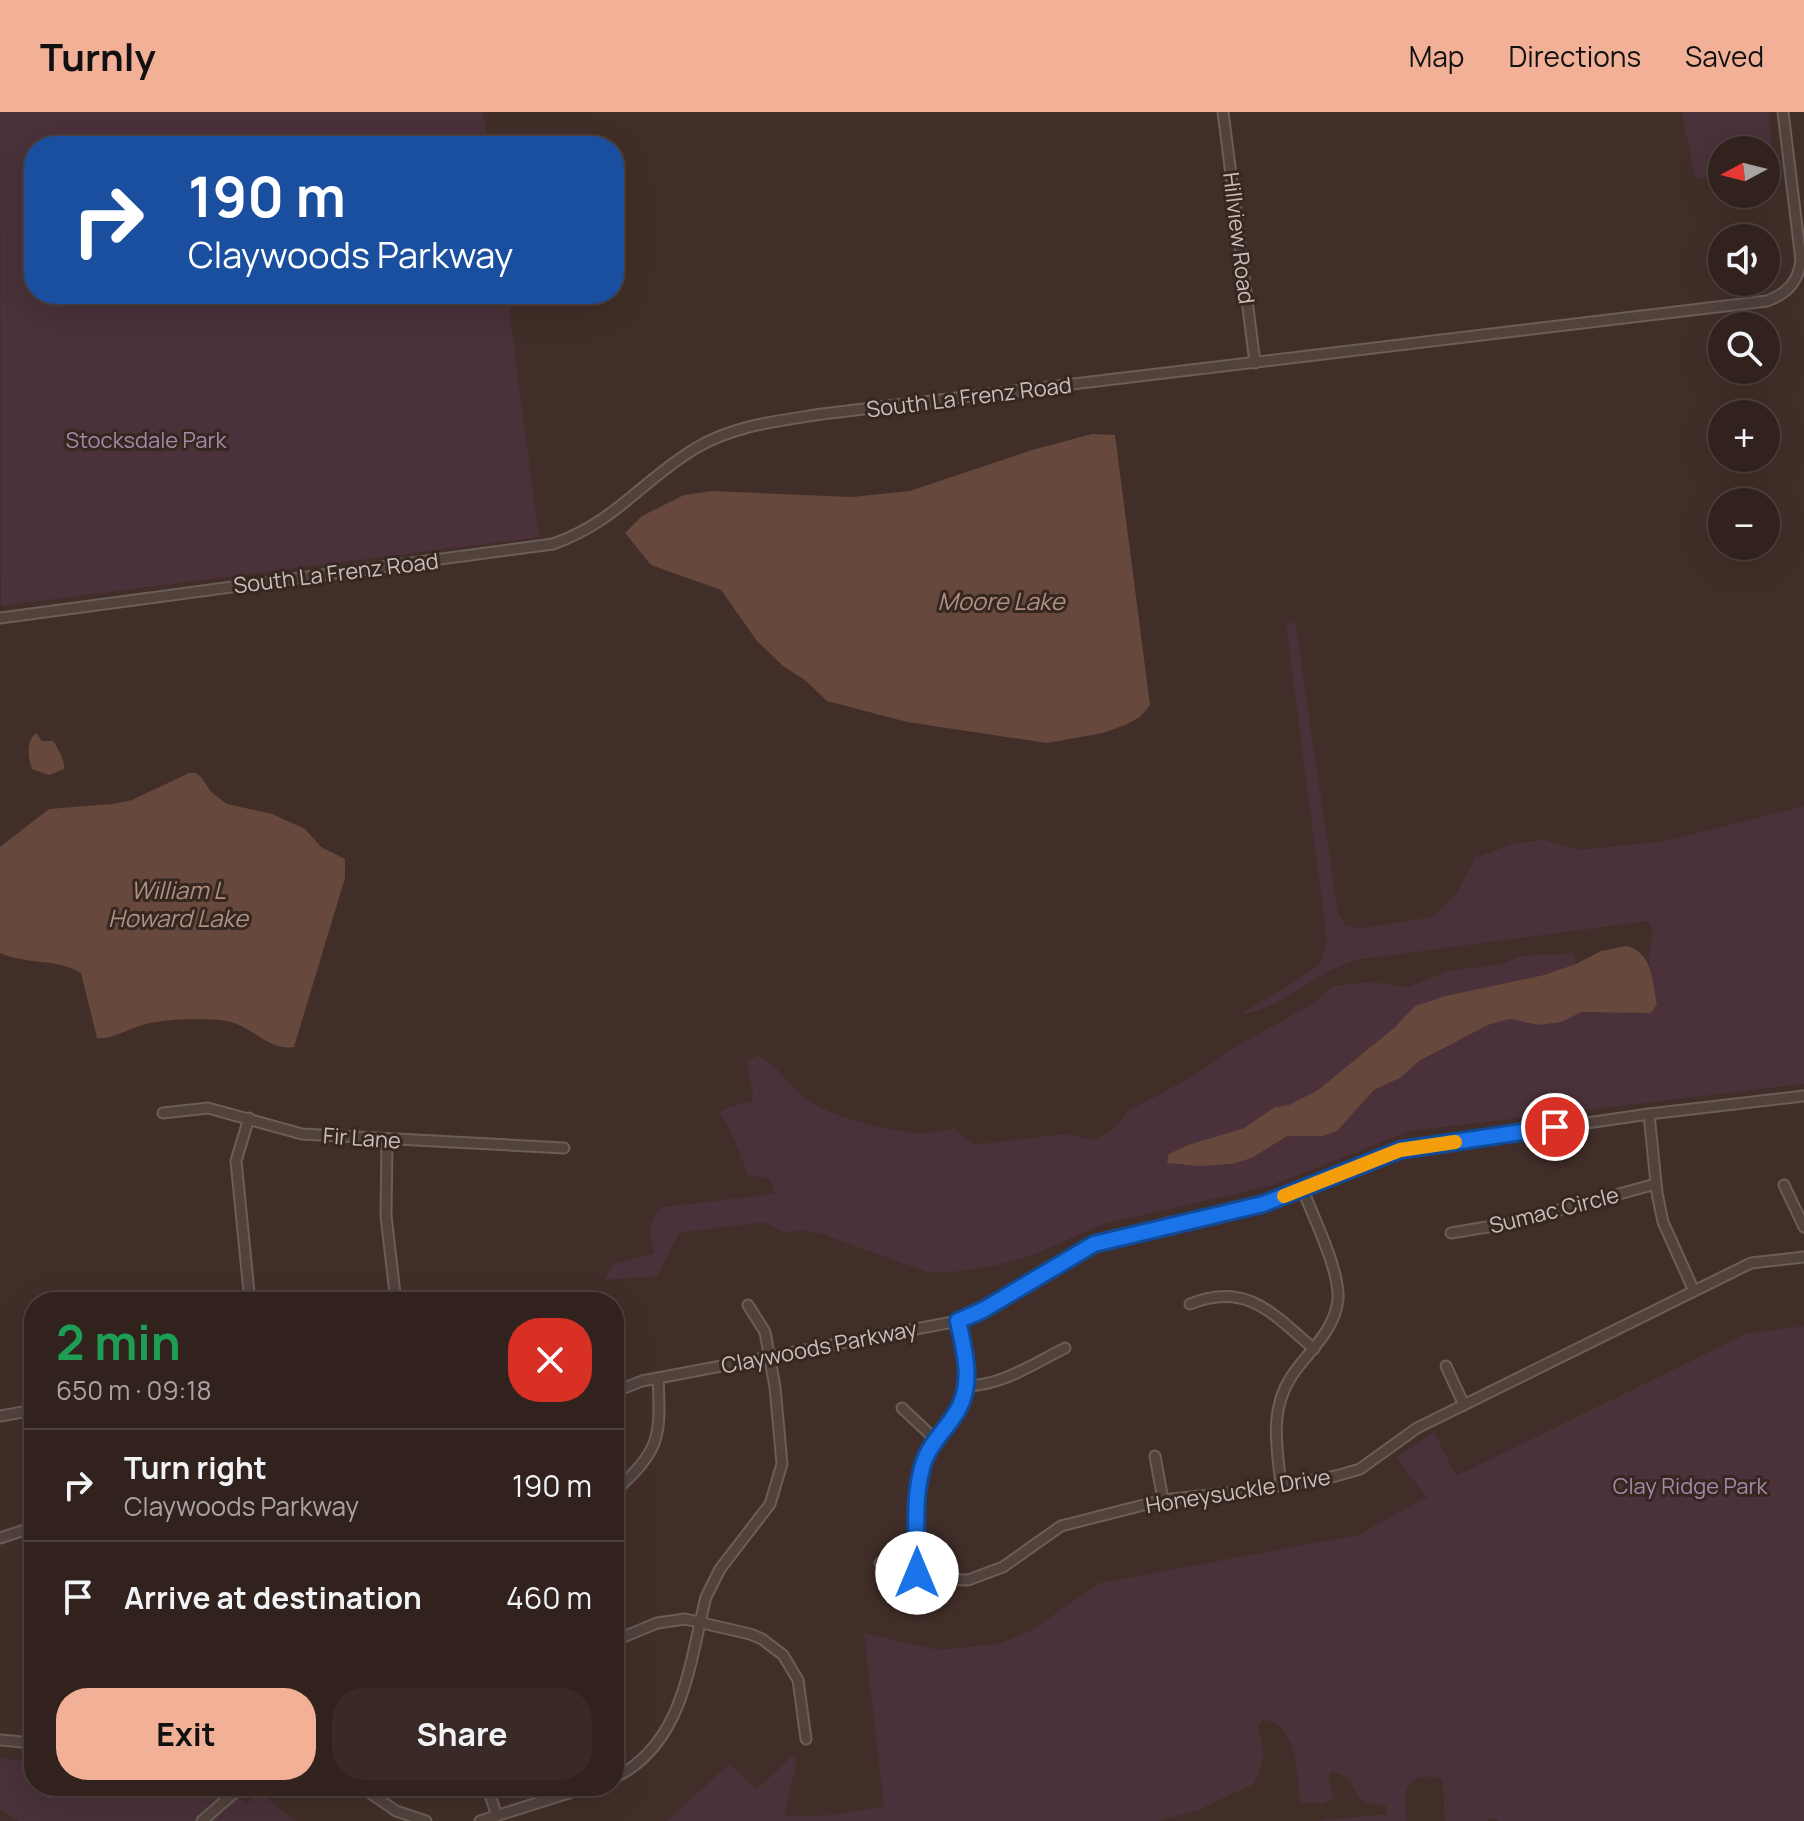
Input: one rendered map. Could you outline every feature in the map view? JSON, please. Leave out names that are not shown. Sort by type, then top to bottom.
[{"type":"street","name":"Hillview Road","points":[[1223,112],[1255,363]]},
{"type":"street","name":"South La Frenz Road","points":[[0,618],[553,544],[594,526],[696,448],[734,430],[753,426],[822,414],[1753,303],[1777,297],[1794,283],[1801,260],[1783,112]]},
{"type":"street","name":"Claywoods Parkway","points":[[624,1389],[658,1378],[770,1355],[958,1321],[983,1310],[1094,1244],[1263,1204],[1400,1150],[1649,1114],[1804,1096]]},
{"type":"street","name":"Fir Lane","points":[[163,1113],[208,1108],[302,1134],[564,1148]]},
{"type":"street","points":[[1649,1114],[1663,1222],[1694,1291]]},
{"type":"street","points":[[249,1118],[236,1161],[249,1292]]},
{"type":"street","points":[[387,1140],[386,1216],[395,1292]]},
{"type":"street","name":"Sumac Circle","points":[[1451,1233],[1511,1223],[1656,1184]]},
{"type":"street","points":[[1784,1185],[1804,1227]]},
{"type":"street","points":[[1281,1485],[1274,1430],[1281,1399],[1291,1378],[1332,1319],[1338,1300],[1336,1280],[1302,1188]]},
{"type":"street","name":"Honeysuckle Drive","points":[[880,1563],[943,1579],[968,1580],[1003,1567],[1061,1526],[1163,1500],[1281,1485],[1360,1469],[1417,1428],[1751,1263],[1804,1257]]},
{"type":"street","points":[[1190,1304],[1211,1296],[1243,1297],[1257,1303],[1314,1349]]},
{"type":"street","points":[[624,1771],[649,1753],[669,1727],[681,1701],[711,1584],[764,1515],[780,1478],[783,1449],[770,1355],[765,1332],[748,1305]]},
{"type":"street","points":[[917,1573],[917,1502],[922,1467],[935,1439],[965,1398],[967,1386],[968,1375],[958,1321]]},
{"type":"street","points":[[967,1386],[987,1385],[1009,1377],[1065,1348]]},
{"type":"street","points":[[1446,1366],[1464,1405]]},
{"type":"street","points":[[624,1483],[640,1469],[654,1448],[660,1423],[658,1378]]},
{"type":"street","points":[[902,1408],[935,1439]]},
{"type":"street","points":[[0,1416],[24,1412]]},
{"type":"street","points":[[1155,1456],[1163,1500]]},
{"type":"street","points":[[0,1538],[24,1530]]},
{"type":"street","points":[[624,1637],[670,1620],[700,1622],[762,1639],[783,1655],[798,1680],[806,1739]]},
{"type":"street","points":[[0,1740],[24,1742]]},
{"type":"street","points":[[202,1821],[231,1796]]},
{"type":"street","points":[[374,1796],[396,1811],[426,1821]]},
{"type":"street","points":[[490,1796],[497,1816]]},
{"type":"street","points":[[480,1821],[560,1796]]},
{"type":"green space","name":"Stocksdale Park","points":[[0,112],[483,112],[487,136],[24,136],[24,304],[508,304],[539,537],[1,606]]},
{"type":"green space","points":[[1682,112],[1769,112],[1771,136],[1708,136],[1708,177],[1695,179]]},
{"type":"green space","points":[[1295,620],[1338,914],[1346,926],[1362,928],[1433,917],[1456,895],[1475,858],[1515,843],[1545,840],[1578,850],[1665,841],[1804,806],[1804,1084],[1410,1131],[1270,1186],[1103,1224],[1033,1255],[994,1266],[927,1272],[819,1233],[801,1230],[786,1233],[763,1222],[679,1233],[657,1276],[605,1280],[613,1264],[654,1253],[652,1222],[664,1207],[775,1194],[770,1179],[748,1175],[729,1127],[719,1112],[752,1102],[748,1061],[757,1055],[770,1063],[813,1104],[862,1122],[915,1133],[953,1128],[973,1145],[1065,1134],[1093,1140],[1113,1129],[1128,1111],[1190,1078],[1230,1050],[1319,1000],[1332,986],[1372,982],[1408,987],[1448,971],[1502,964],[1520,956],[1573,953],[1576,964],[1544,975],[1445,996],[1415,1006],[1395,1027],[1318,1090],[1289,1105],[1275,1107],[1244,1128],[1188,1145],[1232,1164],[1252,1158],[1287,1136],[1323,1136],[1337,1131],[1374,1090],[1400,1078],[1419,1061],[1488,1025],[1510,1019],[1539,1025],[1561,1022],[1582,1012],[1636,1014],[1657,1004],[1648,958],[1653,933],[1648,921],[1355,960],[1269,1006],[1239,1015],[1321,962],[1327,940],[1286,625]]},
{"type":"green space","name":"Clay Ridge Park","points":[[1804,1326],[1804,1821],[1499,1821],[1490,1817],[1488,1821],[1446,1821],[1441,1778],[1428,1777],[1412,1781],[1408,1786],[1405,1800],[1407,1821],[1314,1821],[1388,1814],[1385,1805],[1360,1799],[1346,1778],[1331,1772],[1328,1777],[1334,1797],[1324,1803],[1300,1803],[1290,1741],[1284,1731],[1264,1720],[1258,1726],[1264,1755],[1254,1784],[1198,1810],[1160,1821],[667,1821],[729,1764],[757,1789],[792,1756],[797,1760],[784,1816],[832,1815],[884,1806],[864,1633],[938,1650],[997,1644],[1030,1631],[1100,1583],[1358,1535],[1427,1497],[1396,1458],[1434,1432],[1456,1476],[1748,1333]]},
{"type":"green space","points":[[0,1757],[24,1761],[24,1796],[238,1796],[246,1804],[255,1796],[264,1796],[296,1821],[19,1821],[0,1810]]},
{"type":"water","name":"Moore Lake","points":[[1092,434],[1115,435],[1150,705],[1140,717],[1103,733],[1047,743],[907,722],[827,701],[757,641],[721,590],[651,565],[625,533],[642,516],[684,495],[712,491],[852,497],[910,491],[1032,450]]},
{"type":"water","points":[[36,733],[42,741],[53,741],[64,769],[49,775],[32,769],[29,745]]},
{"type":"water","name":"William L Howard Lake","points":[[189,773],[196,773],[211,792],[227,804],[272,814],[305,829],[321,847],[345,859],[345,878],[294,1047],[275,1045],[240,1026],[211,1019],[150,1023],[110,1037],[97,1038],[81,973],[62,965],[0,953],[0,847],[49,809],[132,800]]},
{"type":"water","points":[[1627,946],[1642,955],[1650,969],[1657,1004],[1651,1013],[1582,1012],[1561,1022],[1539,1025],[1510,1019],[1488,1025],[1419,1061],[1400,1078],[1374,1090],[1337,1131],[1323,1136],[1287,1136],[1252,1158],[1232,1164],[1198,1166],[1167,1163],[1169,1154],[1244,1128],[1275,1107],[1289,1105],[1318,1090],[1395,1027],[1415,1006],[1445,996],[1544,975],[1601,951]]},
{"type":"slow traffic","points":[[1284,1196],[1400,1150],[1455,1142]]},
{"type":"route","points":[[917,1573],[917,1502],[922,1467],[935,1439],[965,1398],[968,1375],[958,1321],[983,1310],[1094,1244],[1263,1204],[1400,1150],[1555,1127]]}]
